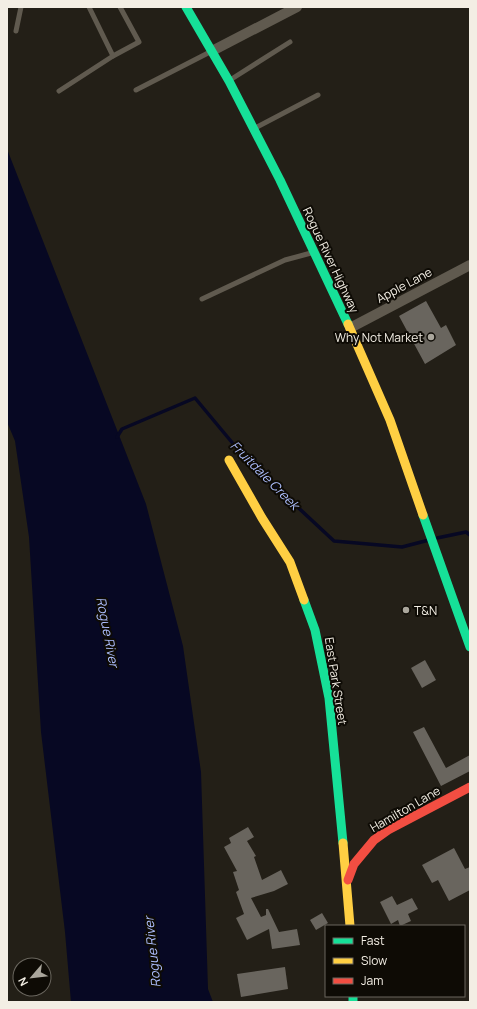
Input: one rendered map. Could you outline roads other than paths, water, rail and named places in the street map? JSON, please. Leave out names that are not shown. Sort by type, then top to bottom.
[{"type":"main road","name":"Rogue River Highway","points":[[186,7],[229,81],[254,128],[350,328],[390,420],[470,647]]},
{"type":"main road","name":"East Park Street","points":[[229,460],[262,518],[290,562],[315,630],[329,698],[347,880],[350,925]]},
{"type":"main road","name":"Hamilton Lane","points":[[347,880],[354,864],[374,840],[388,830],[470,787]]},
{"type":"street","points":[[212,51],[297,7]]},
{"type":"street","name":"Apple Lane","points":[[350,328],[470,265]]},
{"type":"lane","points":[[16,31],[21,7]]},
{"type":"lane","points":[[89,7],[113,56]]},
{"type":"lane","points":[[59,91],[113,56],[139,42],[120,7]]},
{"type":"lane","points":[[229,81],[290,42]]},
{"type":"lane","points":[[136,90],[212,51]]},
{"type":"lane","points":[[254,128],[318,95]]},
{"type":"lane","points":[[202,299],[285,260],[314,252]]},
{"type":"water","name":"Rogue River","points":[[7,149],[146,504],[183,646],[201,772],[208,989],[213,1002],[71,1002],[65,932],[41,732],[29,537],[15,441],[7,422]]},
{"type":"waterway","name":"Fruitdale Creek","points":[[117,437],[122,429],[195,398],[245,458],[334,541],[402,547],[429,540]]},
{"type":"waterway","name":"Fruitdale Creek","points":[[437,538],[466,532],[470,535]]},
{"type":"place","name":"Why Not Market","points":[[431,337]]},
{"type":"place","name":"T&N","points":[[406,610]]}]
